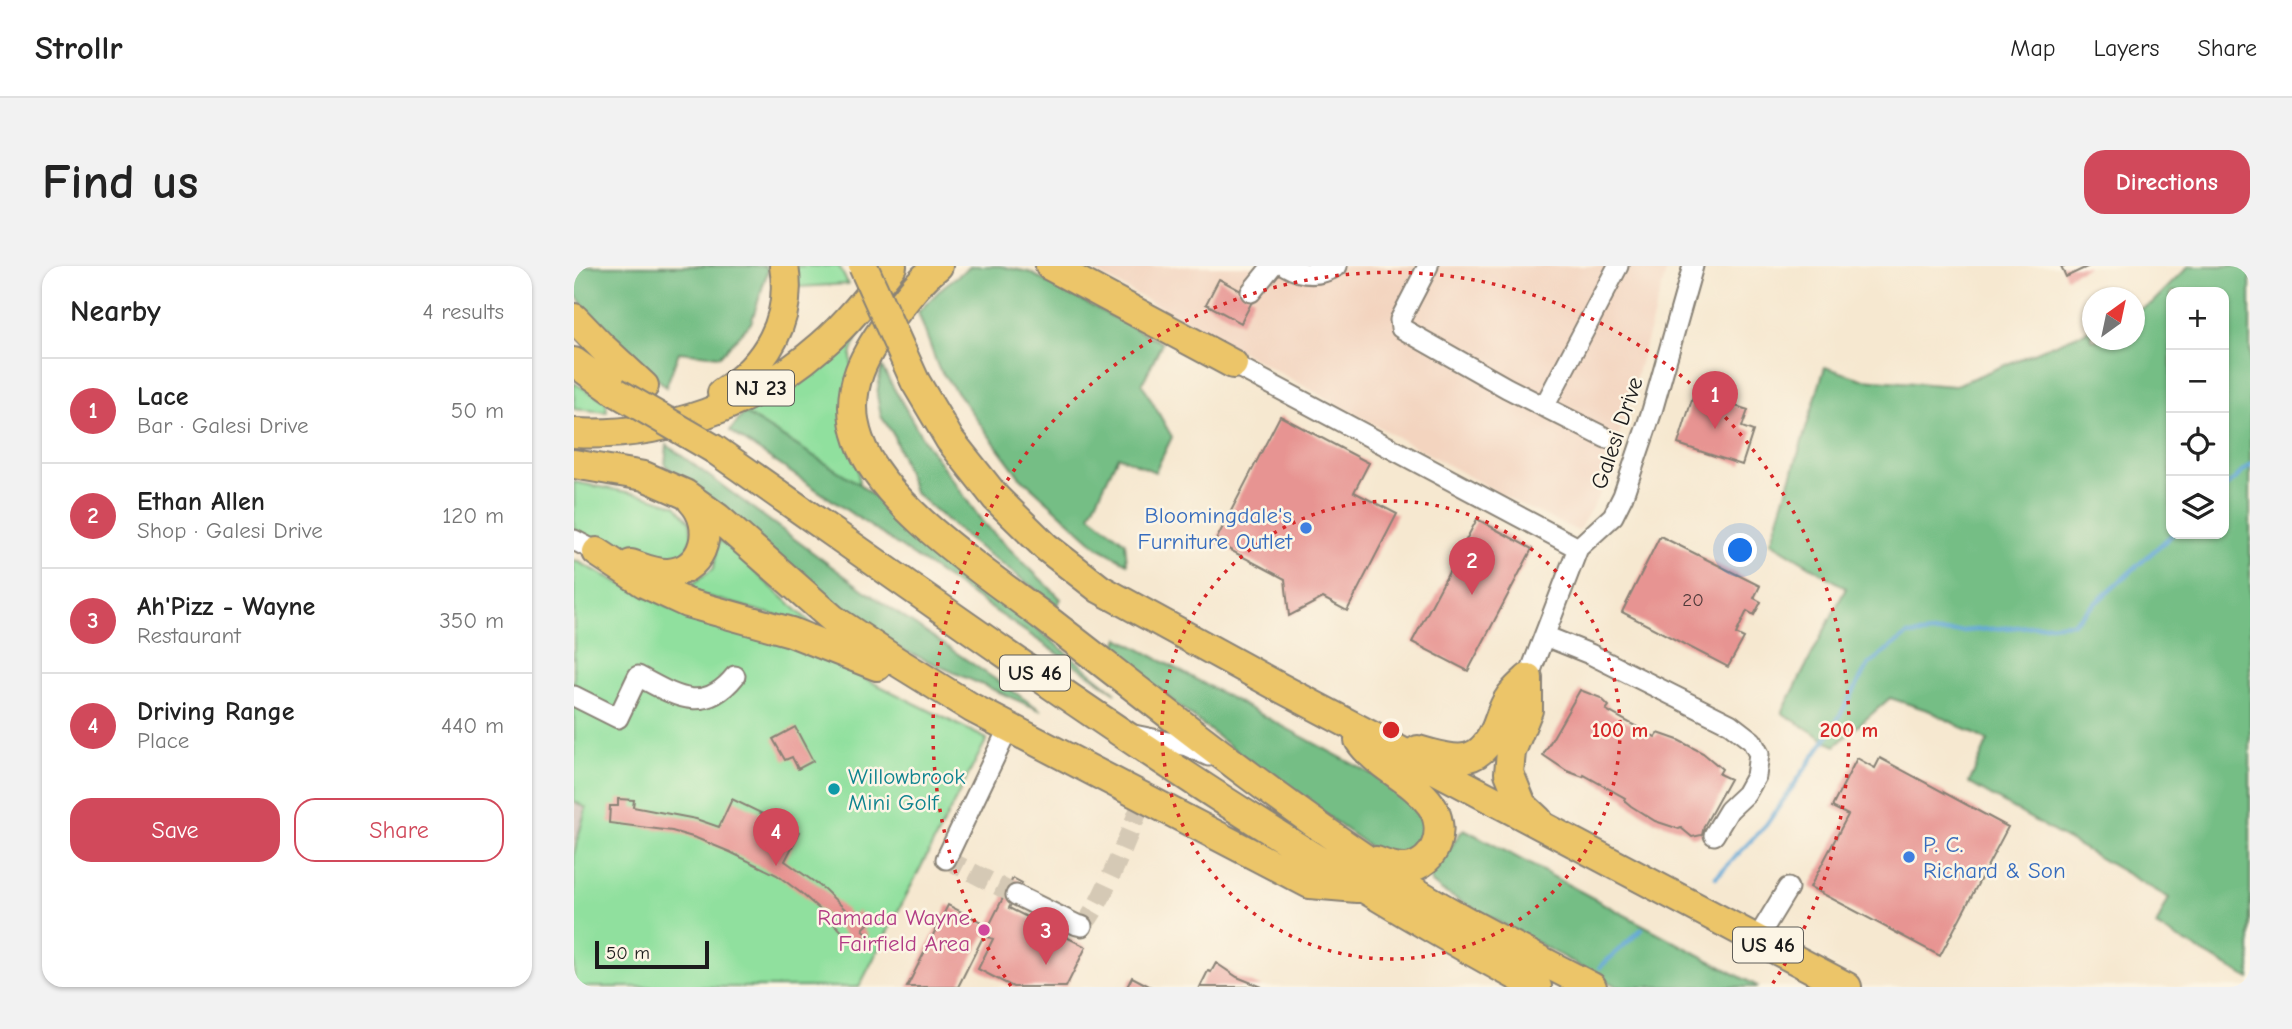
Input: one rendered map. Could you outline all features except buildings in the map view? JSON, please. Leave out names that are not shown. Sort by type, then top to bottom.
[{"type":"highway","points":[[612,433],[716,397],[750,372],[771,346],[778,331],[785,298],[784,266]]},
{"type":"highway","points":[[938,266],[919,283],[874,340],[858,371],[854,388],[853,416],[859,443],[868,461],[895,496],[942,538],[1307,818],[1426,897],[1592,987]]},
{"type":"highway","points":[[1050,266],[1233,364]]},
{"type":"highway","name":"NJ 23","points":[[574,433],[612,433],[696,419],[764,387],[788,373],[820,347],[850,317],[877,269]]},
{"type":"highway","name":"US 46","points":[[877,269],[915,381],[950,440],[979,478],[1020,523],[1072,569],[1100,589],[1163,625],[1847,987]]},
{"type":"highway","points":[[574,318],[714,449]]},
{"type":"highway","name":"US 46","points":[[574,362],[616,392],[714,449],[1119,732],[1258,824],[1363,888],[1537,987]]},
{"type":"highway","points":[[574,464],[644,476],[685,494],[718,518],[858,638],[972,708]]},
{"type":"highway","points":[[586,546],[659,572],[670,573],[690,564],[704,545],[706,524],[696,506],[685,494]]},
{"type":"highway","points":[[586,546],[644,583],[687,603],[821,642],[972,708],[1310,884],[1363,888]]},
{"type":"highway","points":[[1373,737],[1446,757],[1469,758],[1479,754],[1487,745],[1509,698],[1528,678]]},
{"type":"highway","points":[[1528,678],[1528,710],[1511,752],[1509,773],[1522,805],[1560,837]]},
{"type":"highway","points":[[1348,724],[1367,752],[1430,803],[1439,825],[1439,838],[1435,848],[1429,858],[1419,865],[1396,868],[1364,856]]},
{"type":"street","points":[[1251,292],[1272,266]]},
{"type":"street","points":[[1286,266],[1305,274],[1318,273],[1337,266]]},
{"type":"street","points":[[1428,266],[1400,320],[1401,328],[1606,438]]},
{"type":"street","points":[[1544,407],[1618,266]]},
{"type":"street","name":"Galesi Drive","points":[[1528,678],[1578,548],[1613,516],[1623,496],[1652,411],[1693,266]]},
{"type":"street","points":[[1233,364],[1578,548]]},
{"type":"street","points":[[1545,636],[1590,654],[1731,724],[1752,741],[1759,754],[1756,776],[1746,794],[1729,810],[1714,835]]},
{"type":"street","points":[[574,696],[618,718],[638,676],[685,699],[716,694],[735,676]]},
{"type":"street","points":[[946,859],[1009,727]]},
{"type":"street","points":[[1119,732],[1186,746],[1249,776]]},
{"type":"street","points":[[1757,939],[1788,888]]},
{"type":"street","points":[[1016,895],[1077,926],[1082,926]]},
{"type":"shaded area","points":[[1085,266],[1668,266],[1604,487],[1578,531],[1523,506]]},
{"type":"shaded area","points":[[574,801],[587,808],[574,853]]},
{"type":"green space","points":[[574,266],[766,266],[768,270],[751,323],[720,356],[679,352],[666,387],[585,308],[574,293]]},
{"type":"green space","points":[[795,266],[839,266],[848,284],[799,287]]},
{"type":"green space","points":[[971,266],[1000,266],[1029,272],[1162,343],[1142,384],[1172,437],[1155,472],[1118,456],[1090,515],[1125,542],[1127,563],[1099,548],[1019,476],[938,367],[918,312],[944,286]]},
{"type":"green space","points":[[2189,266],[2250,266],[2250,979],[2156,926],[2169,898],[1969,783],[1988,741],[1930,711],[1890,698],[1835,746],[1782,713],[1846,588],[1771,542],[1825,367],[1862,379],[1954,386],[2082,333],[2082,350],[2145,350],[2145,307],[2166,289],[2166,539],[2229,539],[2229,287],[2168,287]]},
{"type":"green space","points":[[858,333],[851,355],[859,484],[744,413],[789,387]]},
{"type":"green space","points":[[881,366],[923,439],[984,524],[1061,599],[1057,605],[974,544],[914,492],[893,434],[881,416],[877,395]]},
{"type":"green space","points":[[574,383],[606,401],[607,412],[574,409]]},
{"type":"green space","points":[[744,413],[859,484],[1116,693],[730,431]]},
{"type":"green space","points":[[667,445],[865,591],[1042,711],[882,641],[665,465]]},
{"type":"green space","points":[[574,482],[643,495],[676,505],[690,522],[692,537],[682,560],[631,558],[574,529]]},
{"type":"green space","points":[[719,539],[814,626],[684,590],[714,568]]},
{"type":"green space","points":[[574,560],[690,618],[801,647],[987,739],[859,987],[574,987],[574,853],[586,808],[574,801]]},
{"type":"green space","points":[[1119,638],[1416,798],[1427,811],[1426,841],[1411,855],[1377,852],[1241,755],[1113,654]]},
{"type":"green space","points":[[1464,829],[1759,987],[1618,987],[1442,891],[1431,882],[1431,871],[1441,862]]},
{"type":"waterway","points":[[2229,484],[2250,465]]},
{"type":"waterway","points":[[1716,877],[1766,825],[1830,733],[1869,664],[1907,635],[2073,623],[2167,539]]},
{"type":"waterway","points":[[1600,967],[1642,929]]},
{"type":"tunnel","points":[[1082,926],[1089,919],[1106,887],[1144,797]]},
{"type":"tunnel","points":[[946,859],[1016,895]]},
{"type":"place","name":"Lace","points":[[1715,429]]},
{"type":"place","name":"Bloomingdale's Furniture Outlet","points":[[1306,528]]},
{"type":"place","name":"Ethan Allen","points":[[1472,595]]},
{"type":"place","name":"Willowbrook Mini Golf","points":[[834,789]]},
{"type":"place","name":"P. C. Richard & Son","points":[[1909,857]]},
{"type":"place","name":"Driving Range","points":[[776,866]]},
{"type":"place","name":"Ramada Wayne Fairfield Area","points":[[984,930]]},
{"type":"place","name":"Ah'Pizz - Wayne","points":[[1046,965]]}]
